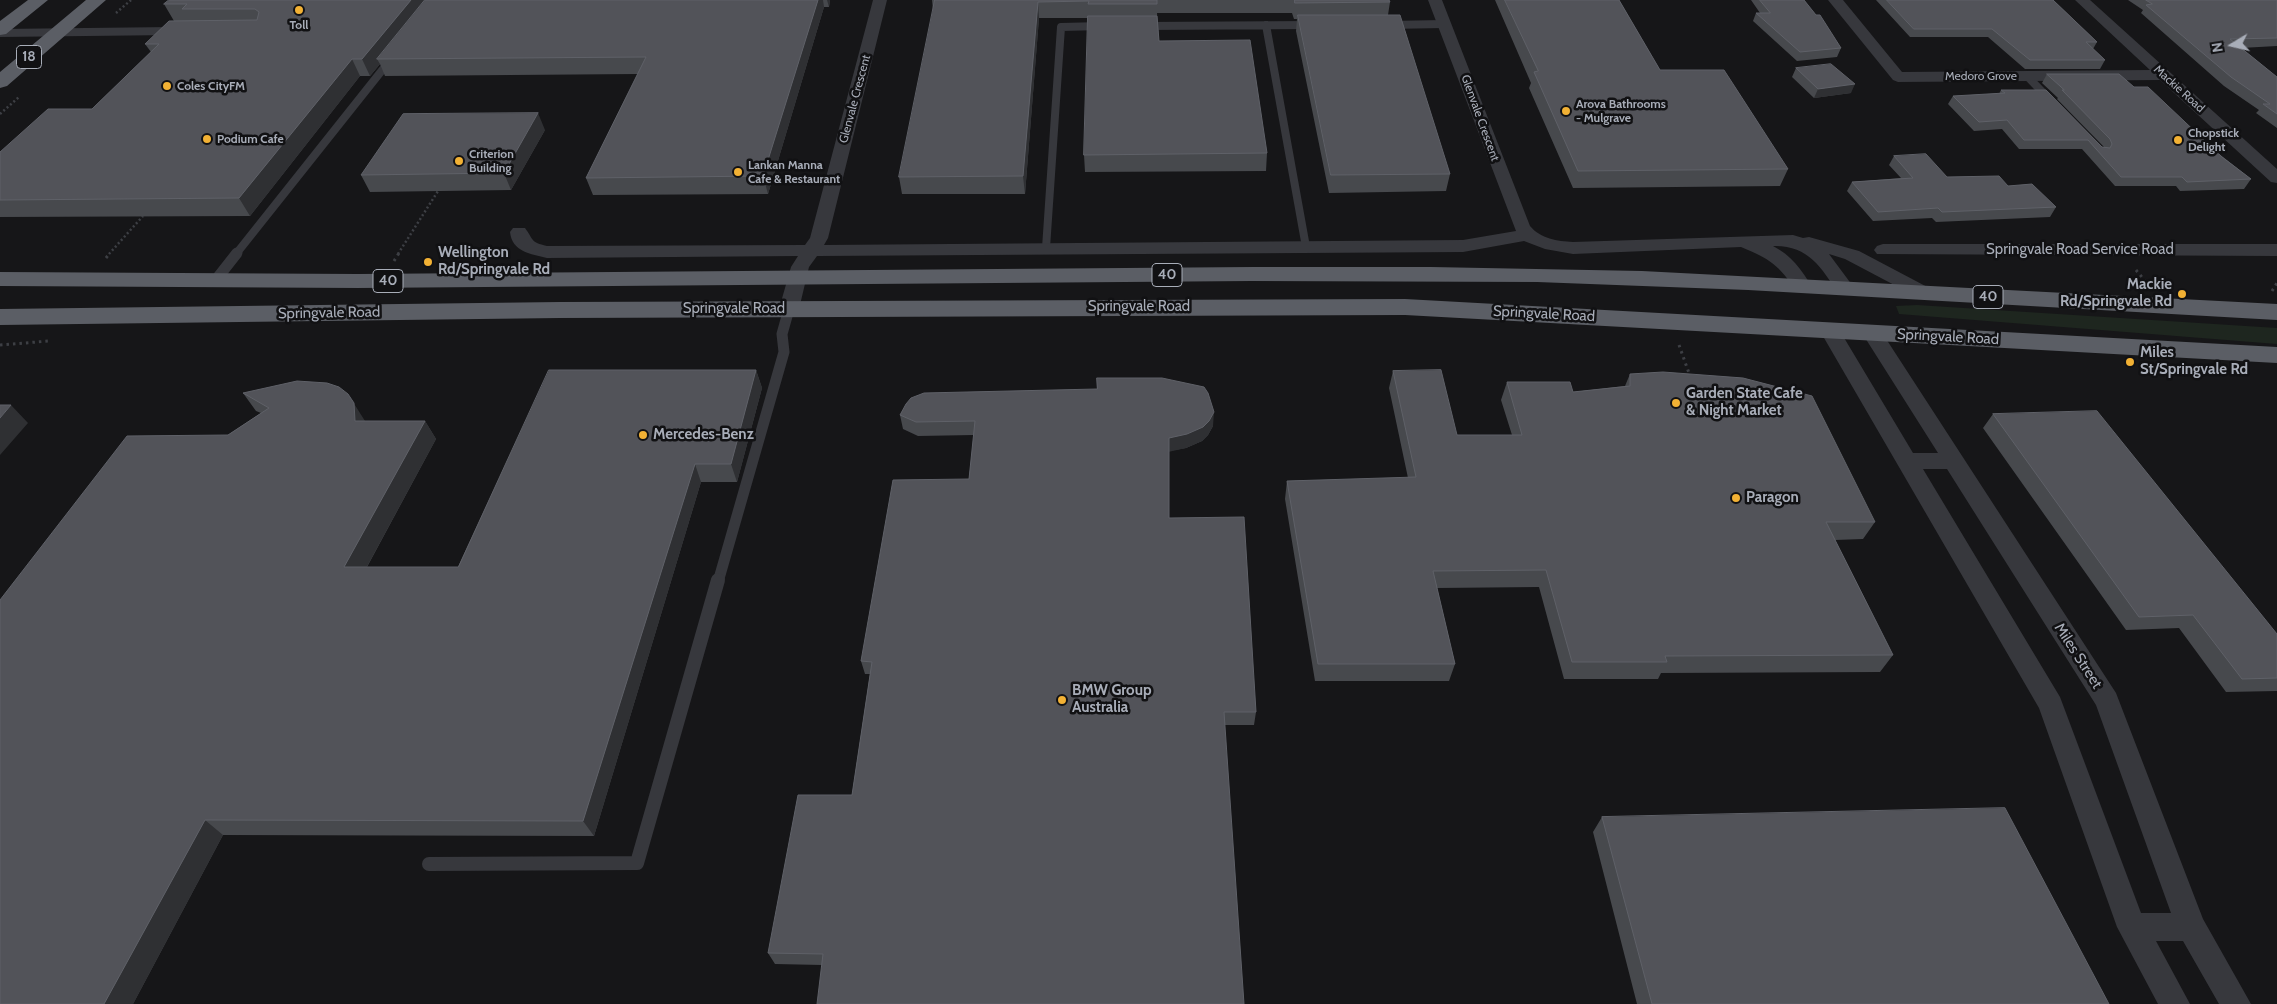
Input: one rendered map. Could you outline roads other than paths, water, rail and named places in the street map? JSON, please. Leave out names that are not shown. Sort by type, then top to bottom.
[{"type":"highway","name":"18","points":[[0,32],[38,0]]},
{"type":"highway","name":"18","points":[[0,82],[97,0]]},
{"type":"highway","name":"Springvale Road","points":[[0,278],[215,281],[1433,274],[1924,293],[2274,303]]},
{"type":"highway","points":[[1803,287],[1830,331]]},
{"type":"highway","points":[[1845,289],[1872,333]]},
{"type":"highway","name":"Springvale Road","points":[[0,317],[789,309],[1412,307],[2277,355]]},
{"type":"street","name":"Glenvale Crescent","points":[[789,309],[800,267],[819,238],[880,0]]},
{"type":"street","name":"Glenvale Crescent","points":[[1435,0],[1526,235]]},
{"type":"street","name":"Medoro Grove","points":[[1835,0],[1898,77],[2164,75]]},
{"type":"street","name":"Mackie Road","points":[[2082,0],[2277,178]]},
{"type":"street","points":[[519,232],[520,240],[530,248],[547,252],[1463,246],[1526,235],[1545,244],[1564,248],[1793,240],[1844,251],[1924,293]]},
{"type":"street","points":[[1793,240],[1826,260],[1845,289]]},
{"type":"street","points":[[1738,242],[1768,250],[1783,259],[1803,287]]},
{"type":"street","name":"Springvale Road Service Road","points":[[1883,250],[2277,250]]},
{"type":"street","points":[[1830,331],[1905,461],[2051,705],[2132,928],[2175,1004]]},
{"type":"street","name":"Miles Street","points":[[1872,333],[2107,701],[2191,927],[2236,1004]]},
{"type":"street","points":[[1905,461],[1953,461]]},
{"type":"street","points":[[2132,928],[2191,927]]},
{"type":"lane","points":[[1375,25],[1444,24]]},
{"type":"lane","points":[[1266,25],[1306,247]]},
{"type":"lane","points":[[1129,26],[1326,25]]},
{"type":"lane","points":[[1046,248],[1061,26],[1110,26]]},
{"type":"lane","points":[[0,32],[180,31]]},
{"type":"lane","points":[[215,281],[396,53]]},
{"type":"lane","points":[[2027,76],[2053,104]]},
{"type":"lane","points":[[429,864],[637,863],[784,352],[782,334],[789,309]]},
{"type":"place","name":"Toll","points":[[299,10]]},
{"type":"place","name":"Coles CityFM","points":[[167,86]]},
{"type":"place","name":"Arova Bathrooms - Mulgrave","points":[[1566,111]]},
{"type":"place","name":"Podium Cafe","points":[[207,139]]},
{"type":"place","name":"Chopstick Delight","points":[[2178,140]]},
{"type":"place","name":"Criterion Building","points":[[459,161]]},
{"type":"place","name":"Lankan Manna Cafe & Restaurant","points":[[738,172]]},
{"type":"place","name":"Wellington Rd/Springvale Rd","points":[[428,262]]},
{"type":"place","name":"Mackie Rd/Springvale Rd","points":[[2182,294]]},
{"type":"place","name":"Miles St/Springvale Rd","points":[[2130,362]]},
{"type":"place","name":"Garden State Cafe & Night Market","points":[[1676,403]]},
{"type":"place","name":"Mercedes-Benz","points":[[643,435]]},
{"type":"place","name":"Paragon","points":[[1736,498]]},
{"type":"place","name":"BMW Group Australia","points":[[1062,700]]}]
